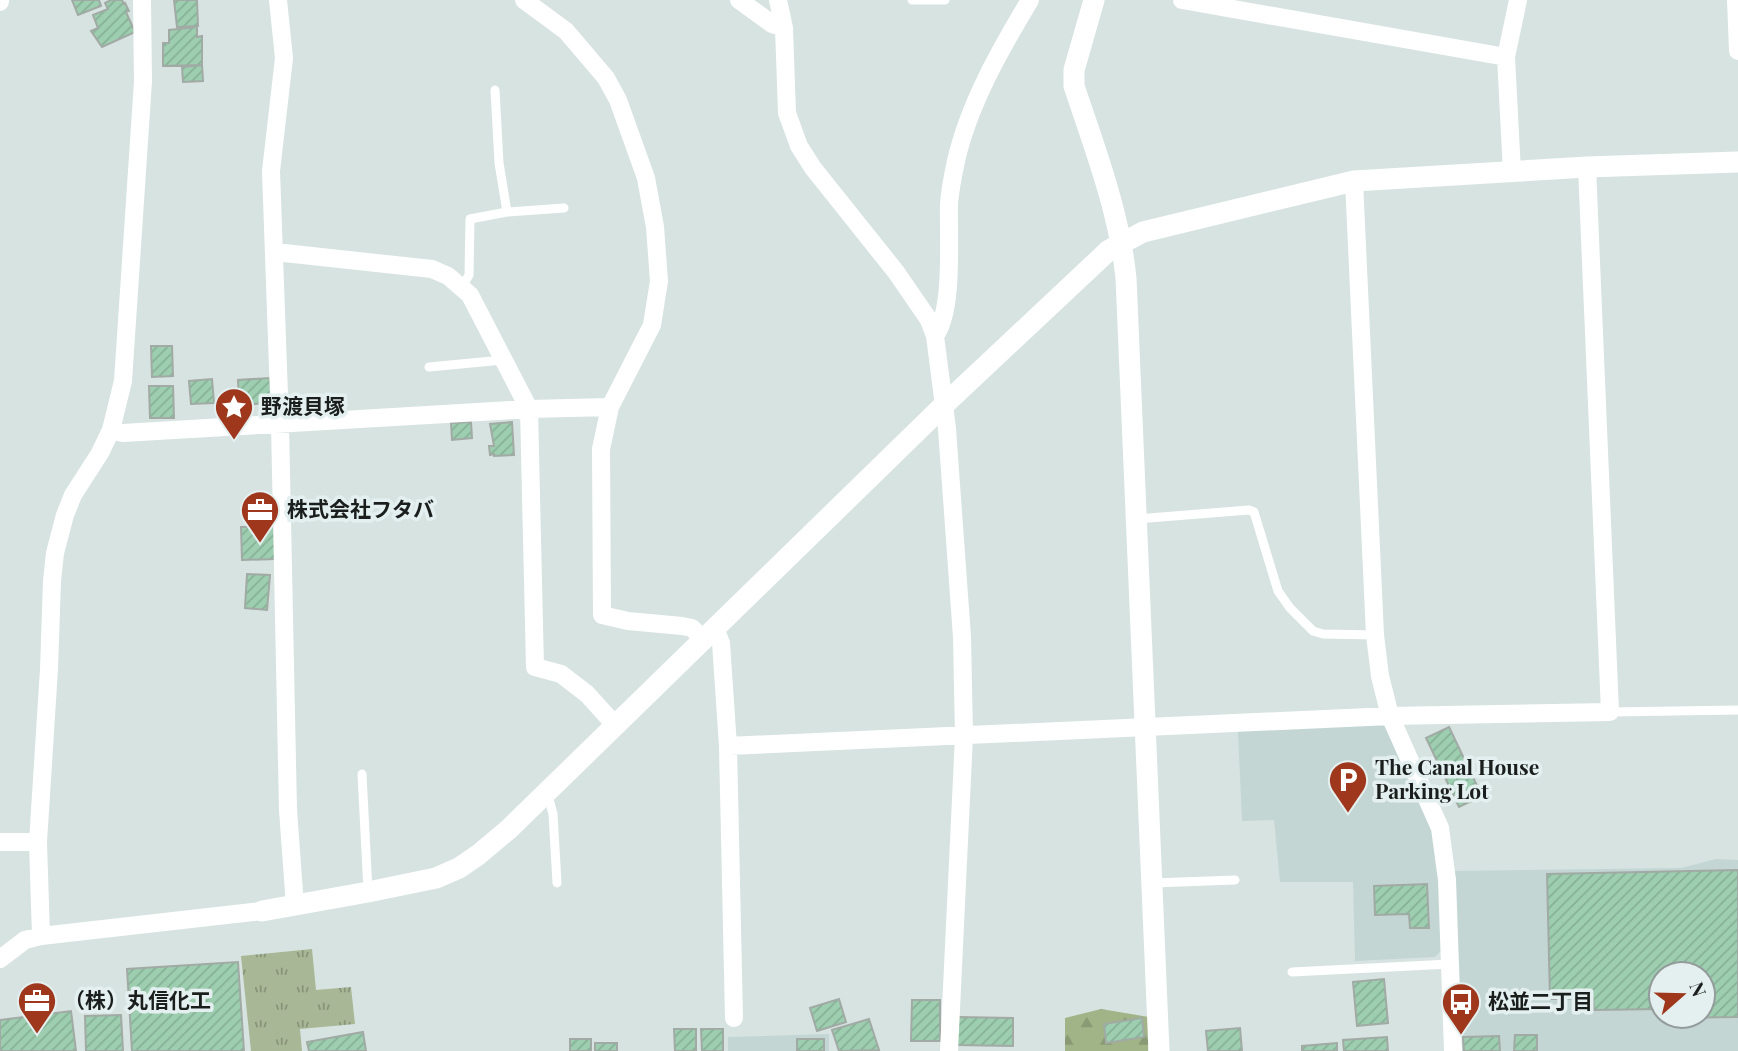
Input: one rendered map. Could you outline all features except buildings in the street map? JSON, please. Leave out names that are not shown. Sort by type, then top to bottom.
[{"type":"street","points":[[41,936],[37,842],[55,553],[60,529],[73,495],[100,453],[111,430],[123,381],[144,81],[142,0]]},
{"type":"street","points":[[278,0],[284,58],[271,171],[280,425],[288,810],[295,906]]},
{"type":"street","points":[[524,0],[566,31],[606,79],[618,100],[646,178],[655,227],[658,297],[652,325],[610,407],[601,449],[602,615],[628,621],[692,628],[709,633],[720,643],[727,746],[734,1018]]},
{"type":"street","points":[[739,0],[772,24],[784,29]]},
{"type":"street","points":[[778,0],[784,29],[787,113],[800,146],[813,168],[919,304],[935,337],[945,404],[961,637],[964,736],[949,1051]]},
{"type":"street","points":[[935,337],[943,325],[948,277],[949,201],[957,160],[978,97],[1030,0]]},
{"type":"street","points":[[1094,0],[1074,70],[1074,86],[1115,207],[1126,278],[1159,1051]]},
{"type":"street","points":[[1182,0],[1506,57]]},
{"type":"street","points":[[1512,172],[1506,57],[1518,0]]},
{"type":"street","points":[[1735,0],[1738,51]]},
{"type":"street","points":[[0,959],[24,940],[41,936],[295,906],[436,877],[459,868],[478,855],[543,796],[945,404],[1109,250],[1143,232],[1354,181],[1587,167],[1738,162]]},
{"type":"street","points":[[727,746],[1390,716],[1611,712],[1587,167]]},
{"type":"street","points":[[1354,181],[1375,635],[1380,676],[1390,716],[1440,828],[1447,880],[1453,1051]]},
{"type":"street","points":[[275,252],[423,267],[448,276],[470,295],[528,409],[535,667],[561,674],[587,694],[615,725]]},
{"type":"street","points":[[111,430],[123,433],[528,409],[610,407]]},
{"type":"street","points":[[0,842],[37,842]]},
{"type":"lane","points":[[912,0],[945,0]]},
{"type":"lane","points":[[495,90],[499,163],[507,212]]},
{"type":"lane","points":[[462,287],[469,275],[470,219],[507,212],[564,208]]},
{"type":"lane","points":[[429,367],[503,359]]},
{"type":"lane","points":[[1136,519],[1249,510],[1254,512],[1278,591],[1290,608],[1313,631],[1323,634],[1375,635]]},
{"type":"lane","points":[[1611,712],[1738,710]]},
{"type":"lane","points":[[362,774],[368,892]]},
{"type":"lane","points":[[543,796],[550,803],[553,814],[557,883]]},
{"type":"lane","points":[[1152,883],[1235,880]]},
{"type":"lane","points":[[1292,972],[1450,964]]},
{"type":"shaded area","points":[[1378,722],[1385,726],[1436,833],[1444,948],[1435,957],[1355,961],[1353,882],[1280,882],[1274,820],[1242,821],[1238,731]]},
{"type":"shaded area","points":[[1716,859],[1738,860],[1738,1051],[1460,1051],[1453,871],[1681,868]]},
{"type":"shaded area","points":[[829,1034],[829,1051],[728,1051],[728,1037]]},
{"type":"green space","points":[[312,949],[316,990],[351,987],[355,1024],[300,1029],[302,1051],[251,1051],[241,956]]},
{"type":"green space","points":[[1101,1009],[1149,1017],[1148,1051],[1065,1051],[1065,1018]]},
{"type":"place","name":"野渡貝塚","points":[[234,441]]},
{"type":"place","name":"株式会社フタバ","points":[[260,544]]},
{"type":"place","name":"The Canal House Parking Lot","points":[[1348,814]]},
{"type":"place","name":"（株）丸信化工","points":[[37,1035]]},
{"type":"place","name":"松並二丁目","points":[[1461,1036]]}]
